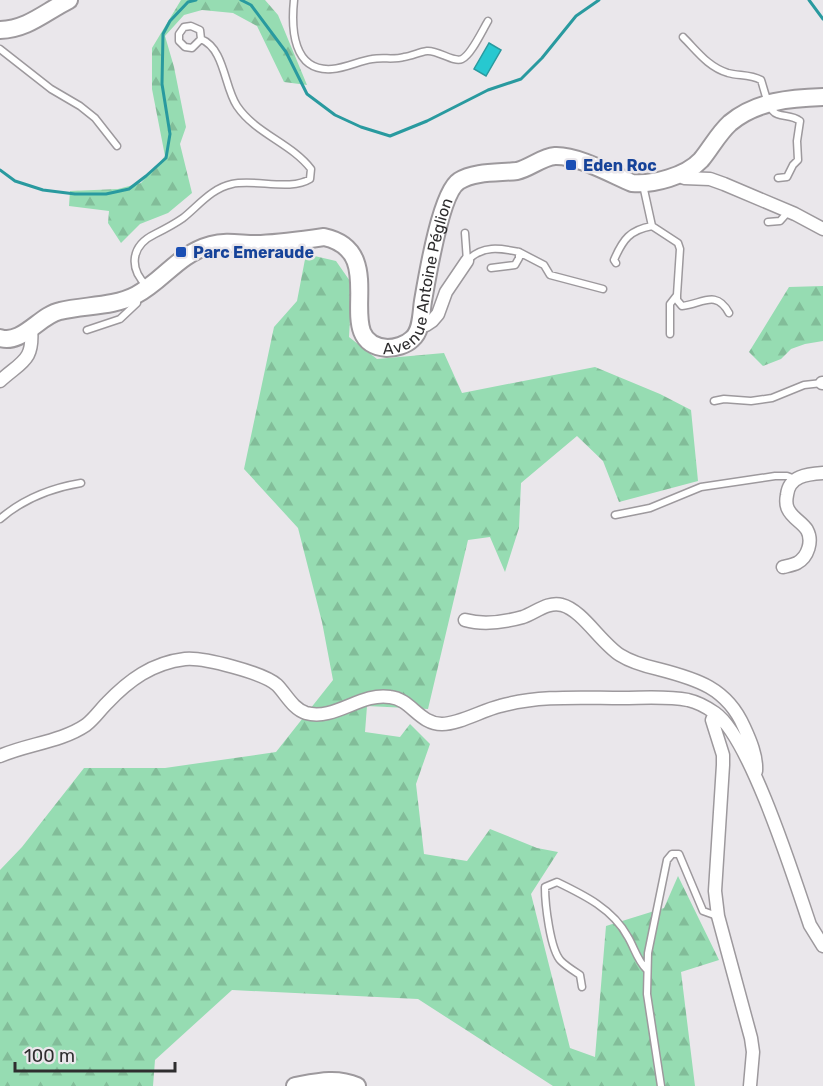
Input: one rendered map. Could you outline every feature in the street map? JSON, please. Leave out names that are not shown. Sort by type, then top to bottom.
[{"type":"street","points":[[0,30],[29,24],[69,0]]},
{"type":"street","points":[[642,184],[681,173],[695,166],[731,123],[747,112],[780,99],[823,97]]},
{"type":"street","name":"Avenue Antoine Péglion","points":[[0,338],[19,336],[45,317],[59,311],[123,301],[143,291],[185,257],[209,245],[224,242],[260,244],[324,237],[334,239],[353,253],[359,280],[359,323],[364,337],[375,346],[389,348],[402,345],[412,339],[420,326],[435,243],[450,191],[458,181],[470,176],[520,170],[553,156],[569,157],[632,183],[642,184]]},
{"type":"street","points":[[681,173],[684,178],[710,179],[788,211],[823,229]]},
{"type":"street","points":[[420,326],[426,326],[438,314],[446,292],[467,261]]},
{"type":"street","points":[[0,381],[28,358],[32,345],[31,328]]},
{"type":"street","points":[[783,567],[797,563],[808,552],[809,540],[807,530],[792,516],[786,506],[787,491],[795,479],[806,474],[823,473]]},
{"type":"street","points":[[465,620],[477,623],[513,619],[552,604],[561,604],[570,608],[621,656],[640,664],[700,681],[724,697],[738,714],[751,742],[757,768],[755,775]]},
{"type":"street","points":[[0,756],[71,733],[87,724],[138,675],[162,663],[188,658],[210,661],[259,675],[277,686],[304,712],[330,713],[374,697],[389,696],[401,700],[420,717],[434,724],[445,725],[500,706],[539,698],[689,700],[715,713],[728,724],[755,775],[810,925],[823,946]]},
{"type":"street","points":[[715,713],[712,720],[723,755],[715,891],[718,916],[751,1038],[753,1052],[750,1086]]},
{"type":"street","points":[[295,1086],[327,1080],[357,1086]]},
{"type":"lane","points":[[294,0],[292,18],[300,54],[307,63],[319,69],[333,69],[372,59],[403,58],[428,51],[439,52],[449,58],[461,60],[488,21]]},
{"type":"lane","points":[[683,37],[709,64],[730,74],[755,77],[761,80],[772,110],[776,114],[796,118],[800,125],[797,141],[798,160],[787,177],[778,178]]},
{"type":"lane","points":[[87,330],[120,319],[137,303],[143,291],[134,266],[136,253],[144,241],[155,233],[165,231],[211,193],[226,185],[242,182],[293,184],[304,183],[310,178],[311,169],[302,158],[252,124],[236,105],[217,53],[207,41],[201,39]]},
{"type":"lane","points":[[0,49],[51,89],[95,118],[117,146]]},
{"type":"lane","points":[[642,184],[652,226]]},
{"type":"lane","points":[[768,222],[780,221],[788,211]]},
{"type":"lane","points":[[616,263],[614,260],[626,238],[640,228],[652,226],[678,243],[680,249],[676,295],[669,304],[669,334]]},
{"type":"lane","points":[[465,233],[467,261]]},
{"type":"lane","points":[[467,261],[483,250],[500,248],[519,252],[544,265],[550,275],[603,289]]},
{"type":"lane","points":[[491,268],[515,265],[519,252]]},
{"type":"lane","points":[[676,295],[682,306],[712,299],[725,305],[729,313]]},
{"type":"lane","points":[[714,401],[724,399],[751,401],[772,398],[804,385],[822,383]]},
{"type":"lane","points":[[615,515],[650,508],[701,487],[775,476],[795,479]]},
{"type":"lane","points":[[0,519],[12,509],[49,490],[81,483]]},
{"type":"lane","points":[[661,1086],[647,994],[648,953],[667,860],[672,854],[679,854],[703,911],[718,916]]},
{"type":"lane","points":[[582,987],[580,975],[560,960],[552,940],[545,902],[545,887],[557,882],[600,904],[627,935],[640,963],[648,970]]},
{"type":"green space","points":[[181,0],[265,0],[278,15],[307,85],[284,82],[257,26],[233,13],[202,10],[184,15],[165,36],[186,127],[180,144],[192,193],[168,213],[140,224],[121,243],[108,223],[109,211],[69,206],[70,191],[118,189],[141,183],[165,156],[152,89],[152,48]]},
{"type":"green space","points":[[306,254],[336,261],[352,284],[349,337],[377,359],[444,353],[462,393],[595,367],[660,394],[691,410],[698,481],[619,502],[603,461],[577,436],[521,483],[519,528],[505,572],[490,537],[468,540],[428,709],[367,706],[365,732],[400,737],[410,724],[430,744],[416,784],[424,854],[467,861],[490,829],[537,848],[558,852],[531,894],[570,1048],[595,1057],[606,926],[664,908],[678,876],[719,960],[681,972],[695,1086],[553,1086],[418,999],[232,990],[155,1060],[153,1086],[0,1086],[0,870],[22,847],[84,768],[165,768],[276,752],[333,680],[322,622],[298,528],[244,469],[274,327],[297,301]]},
{"type":"green space","points":[[823,286],[823,341],[791,349],[781,359],[763,366],[749,352],[789,287]]},
{"type":"water","points":[[489,43],[501,50],[486,76],[474,69]]},
{"type":"waterway","points":[[0,170],[15,181],[43,190],[75,194],[106,194],[129,189],[146,176],[166,158],[170,134],[162,84],[163,34],[170,21],[188,2],[196,0]]},
{"type":"waterway","points":[[241,0],[251,5],[286,52],[307,94],[335,115],[361,127],[390,136],[427,121],[488,90],[521,79],[542,58],[576,16],[599,0]]},
{"type":"waterway","points":[[809,0],[823,19]]},
{"type":"place","name":"Eden Roc","points":[[571,165]]},
{"type":"place","name":"Parc Emeraude","points":[[181,252]]}]
